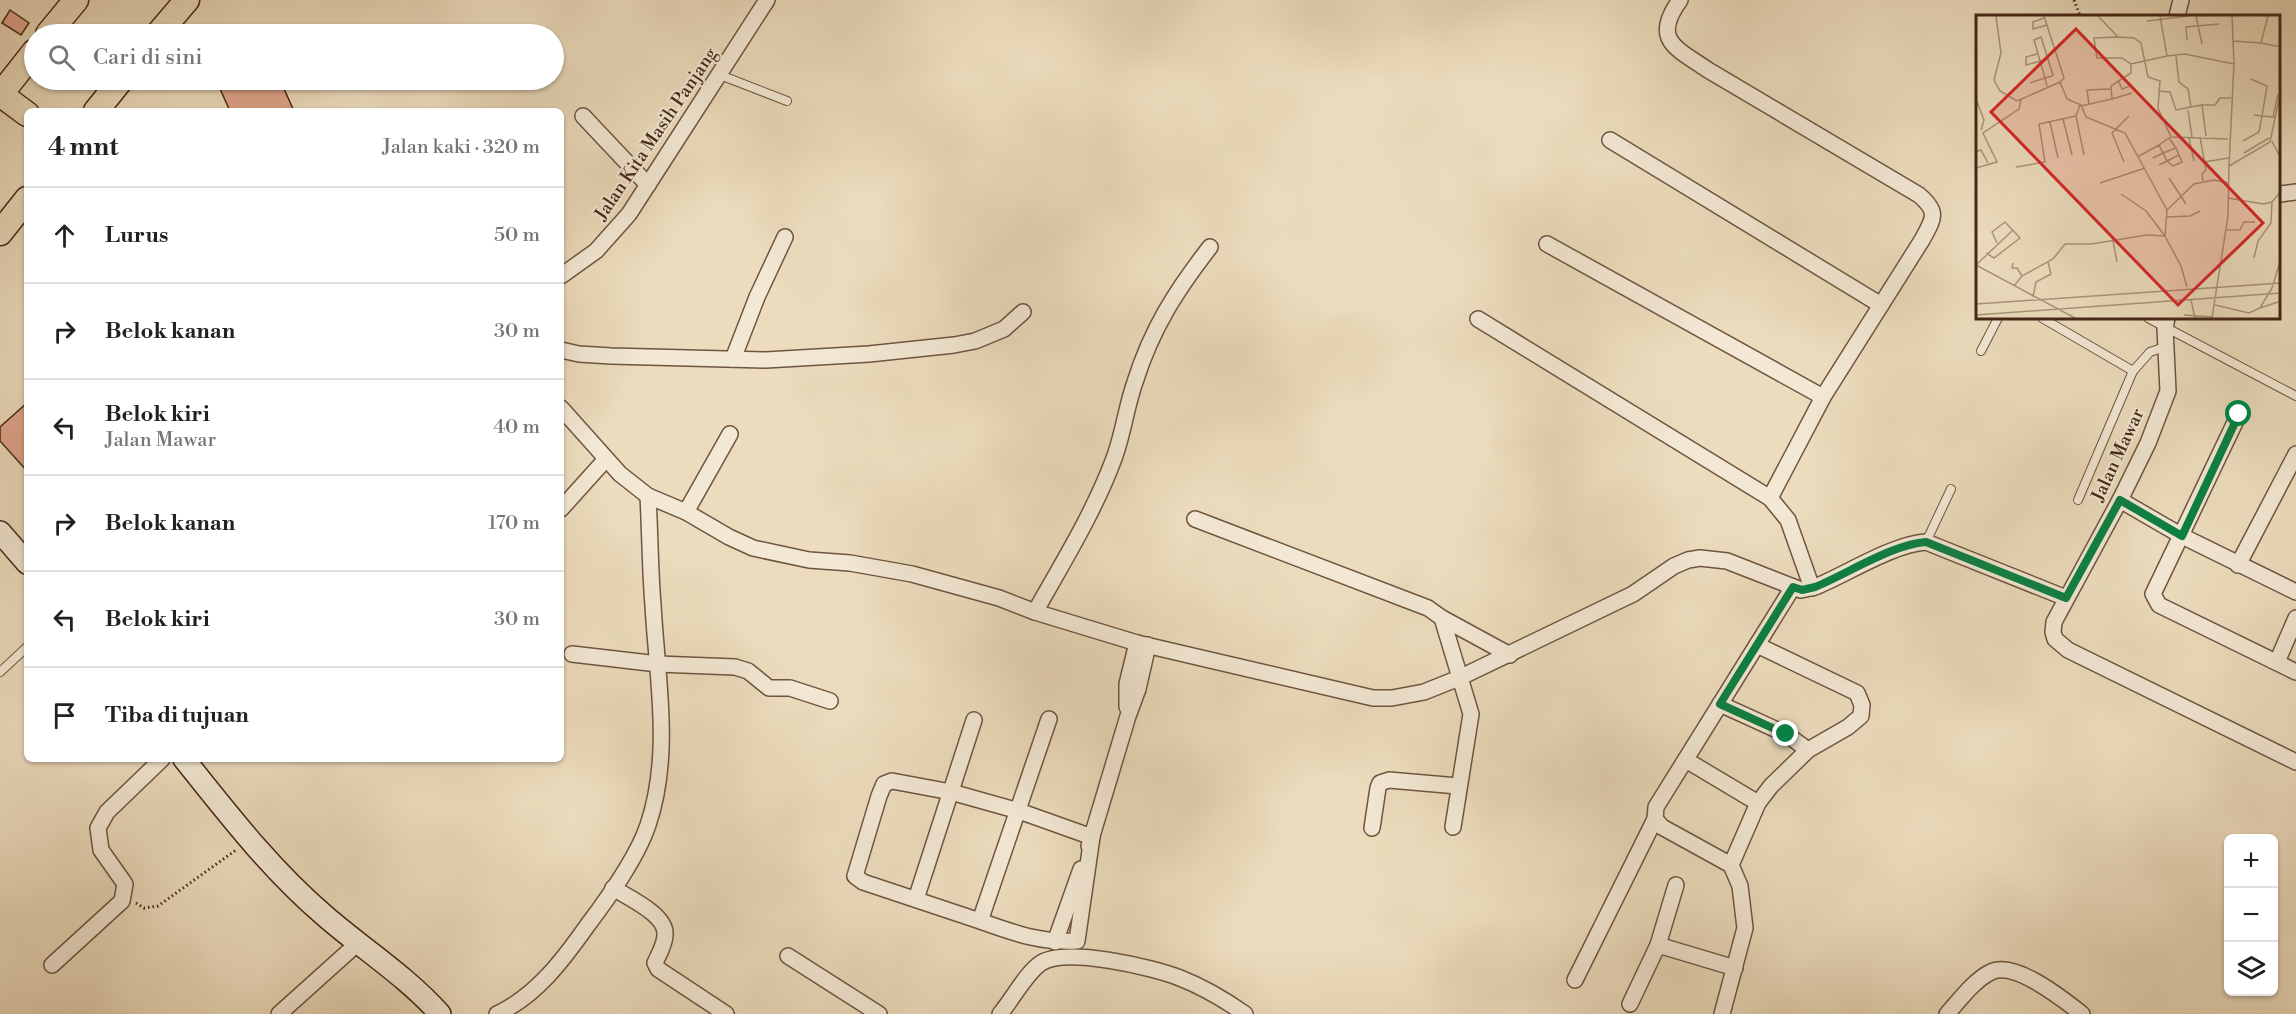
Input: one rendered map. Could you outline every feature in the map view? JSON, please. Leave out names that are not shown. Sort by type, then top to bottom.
[{"type":"highway","points":[[56,24],[76,0]]},
{"type":"highway","points":[[167,24],[187,0]]},
{"type":"highway","points":[[24,64],[0,94],[24,112]]},
{"type":"highway","points":[[99,108],[114,90]]},
{"type":"highway","points":[[0,233],[24,203]]},
{"type":"main road","points":[[0,532],[24,560]]},
{"type":"main road","points":[[186,762],[275,869],[324,915],[420,992],[440,1014]]},
{"type":"street","name":"Jalan Kita Masih Panjang","points":[[564,274],[596,250],[616,231],[671,152],[767,0]]},
{"type":"street","points":[[1680,0],[1666,26],[1669,39],[1676,47],[1708,70],[1918,195],[1931,208],[1933,219],[1822,397],[1770,498]]},
{"type":"street","points":[[2177,15],[2181,0]]},
{"type":"street","points":[[583,116],[648,185]]},
{"type":"street","points":[[1610,140],[1881,305]]},
{"type":"street","points":[[2281,194],[2296,192]]},
{"type":"street","points":[[733,359],[757,297],[785,237]]},
{"type":"street","points":[[1547,244],[1822,397]]},
{"type":"street","points":[[1035,612],[1090,512],[1114,460],[1134,383],[1150,339],[1174,295],[1210,247]]},
{"type":"street","points":[[564,350],[611,356],[766,360],[869,354],[954,345],[992,335],[1004,329],[1023,312]]},
{"type":"street","points":[[1478,319],[1770,498],[1788,520],[1812,588]]},
{"type":"street","name":"Jalan Mawar","points":[[2166,323],[2168,391],[2148,443],[2120,500],[2054,622],[2055,639],[2068,650],[2296,762]]},
{"type":"street","points":[[564,411],[620,474],[648,496],[686,512],[753,548],[809,560],[850,563],[912,574],[999,598],[1035,612],[1143,644],[1373,698],[1392,699],[1424,692],[1459,678],[1642,590],[1674,566],[1700,558],[1727,561],[1802,590],[1812,588],[1895,549],[1926,542],[2066,598]]},
{"type":"street","points":[[2239,414],[2154,590],[2154,600],[2159,605],[2296,672]]},
{"type":"street","points":[[686,512],[730,434]]},
{"type":"street","points":[[2238,565],[2296,454]]},
{"type":"street","points":[[564,506],[606,459]]},
{"type":"street","points":[[497,1014],[528,994],[573,947],[613,888],[644,836],[654,804],[662,741],[652,605],[648,496]]},
{"type":"street","points":[[2120,500],[2182,536],[2296,592]]},
{"type":"street","points":[[1195,519],[1428,608],[1510,655]]},
{"type":"street","points":[[1575,980],[1655,819],[1656,807],[1793,587]]},
{"type":"street","points":[[1442,618],[1471,714],[1452,827]]},
{"type":"street","points":[[2277,662],[2296,618]]},
{"type":"street","points":[[1092,837],[1019,811],[951,792],[892,781],[884,784],[879,796],[855,876],[863,882],[1026,937],[1054,942],[1077,941],[1092,837],[1138,689],[1143,644]]},
{"type":"street","points":[[1731,865],[1758,802],[1771,786],[1808,750],[1848,728],[1861,716],[1862,705],[1857,693],[1757,645]]},
{"type":"street","points":[[572,654],[658,664],[735,667],[748,671],[769,688],[790,688],[830,701]]},
{"type":"street","points":[[1720,704],[1786,734],[1808,750]]},
{"type":"street","points":[[980,921],[1049,718]]},
{"type":"street","points":[[916,899],[975,720]]},
{"type":"street","points":[[1686,760],[1758,802]]},
{"type":"street","points":[[52,965],[122,901],[125,884],[101,850],[98,828],[107,812],[159,762]]},
{"type":"street","points":[[1372,828],[1380,783],[1389,780],[1458,786]]},
{"type":"street","points":[[1655,819],[1662,827],[1731,865],[1740,886],[1745,927],[1722,1014]]},
{"type":"street","points":[[1630,1004],[1658,945],[1676,885]]},
{"type":"street","points":[[613,888],[656,915],[664,925],[665,937],[655,963],[658,969],[724,1013]]},
{"type":"street","points":[[279,1014],[358,943]]},
{"type":"street","points":[[1658,945],[1736,968]]},
{"type":"street","points":[[788,956],[879,1014]]},
{"type":"street","points":[[1000,1014],[1040,964],[1061,956],[1075,956],[1182,978],[1221,998],[1245,1014]]},
{"type":"street","points":[[1947,1014],[1977,982],[1992,971],[2002,970],[2031,979],[2082,1014]]},
{"type":"lane","points":[[720,75],[787,101]]},
{"type":"lane","points":[[1981,351],[1997,320]]},
{"type":"lane","points":[[2045,320],[2133,371]]},
{"type":"lane","points":[[2166,323],[2296,396]]},
{"type":"lane","points":[[2078,500],[2133,371],[2150,352],[2165,347]]},
{"type":"lane","points":[[1926,542],[1951,489]]},
{"type":"lane","points":[[0,672],[24,650]]},
{"type":"path","points":[[2074,0],[2080,15]]},
{"type":"path","points":[[122,901],[130,899],[144,908],[158,906],[249,840]]},
{"type":"building","points":[[10,10],[29,23],[24,24],[21,35],[2,23]]},
{"type":"building","points":[[221,90],[285,90],[293,108],[229,108]]},
{"type":"building","points":[[24,406],[24,468],[0,441],[0,427]]},
{"type":"route","points":[[1786,734],[1770,729],[1720,704],[1793,587],[1802,590],[1815,587],[1895,549],[1926,542],[2066,598],[2120,500],[2182,536],[2239,414]]}]
